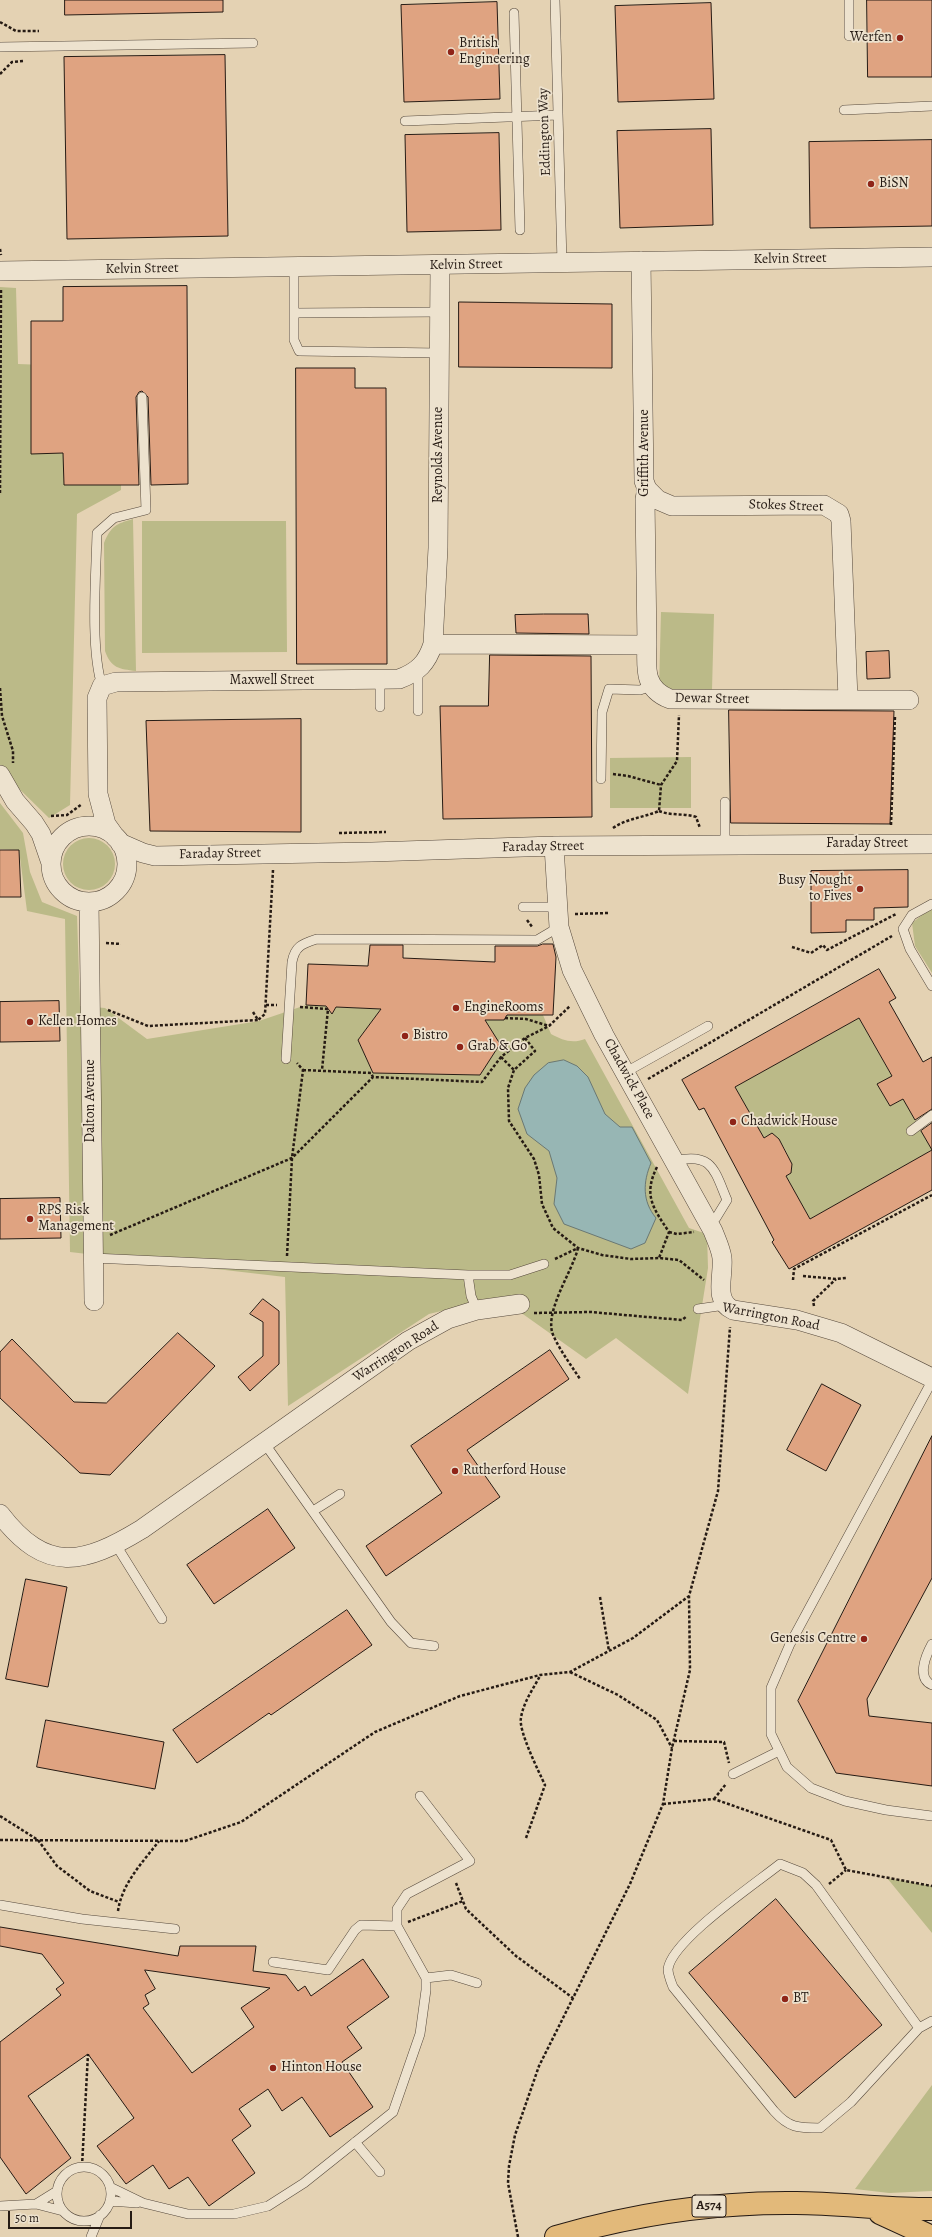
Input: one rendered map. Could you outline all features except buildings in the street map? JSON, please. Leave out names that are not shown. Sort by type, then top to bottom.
[{"type":"main road","name":"A574","points":[[556,2237],[658,2213],[717,2205],[796,2203],[932,2209]]},
{"type":"main road","name":"A574","points":[[866,2207],[932,2237]]},
{"type":"street","name":"Kelvin Street","points":[[0,280],[294,266],[440,266],[641,261],[932,257]]},
{"type":"street","name":"Griffith Avenue","points":[[641,261],[644,481],[647,489],[645,499],[647,645]]},
{"type":"street","name":"Reynolds Avenue","points":[[433,644],[438,548],[440,266]]},
{"type":"street","name":"Stokes Street","points":[[647,489],[658,500],[672,506],[824,505],[839,514],[841,521],[848,699]]},
{"type":"street","points":[[433,644],[534,643],[647,645],[646,674],[652,686]]},
{"type":"street","name":"Maxwell Street","points":[[102,686],[116,682],[399,679],[418,670],[430,654],[433,644]]},
{"type":"street","points":[[51,863],[57,843],[86,817],[91,798],[97,698],[102,686]]},
{"type":"street","name":"Dewar Street","points":[[652,686],[664,696],[678,700],[902,700]]},
{"type":"street","points":[[5,778],[24,813],[41,819],[47,828],[74,829],[86,826],[98,827],[118,840]]},
{"type":"street","points":[[41,819],[52,873],[61,890],[79,901],[89,902],[100,900],[110,895],[118,888],[124,878],[126,860],[118,840],[106,824],[91,798]]},
{"type":"street","name":"Faraday Street","points":[[118,840],[143,853],[155,856],[372,852],[554,846],[932,844]]},
{"type":"street","name":"Chadwick Place","points":[[554,846],[558,916],[572,970],[604,1035],[708,1223],[722,1258],[722,1300],[728,1313]]},
{"type":"street","name":"Faraday Street","points":[[124,878],[133,869],[155,856]]},
{"type":"street","name":"Dalton Avenue","points":[[89,902],[94,1301]]},
{"type":"street","name":"Warrington Road","points":[[0,1514],[16,1535],[39,1551],[53,1556],[86,1556],[101,1552],[116,1545],[265,1444],[408,1341],[448,1319],[477,1310],[520,1304]]},
{"type":"street","name":"Warrington Road","points":[[728,1313],[733,1310],[797,1320],[841,1333],[932,1379]]},
{"type":"lane","name":"Eddington Way","points":[[555,0],[562,263]]},
{"type":"lane","points":[[848,0],[849,36]]},
{"type":"lane","points":[[514,13],[520,230]]},
{"type":"lane","points":[[0,47],[253,43]]},
{"type":"lane","points":[[844,110],[932,106]]},
{"type":"lane","points":[[405,122],[558,115]]},
{"type":"lane","points":[[294,266],[294,340],[299,351],[439,353]]},
{"type":"lane","points":[[294,313],[440,312]]},
{"type":"lane","points":[[102,686],[98,673],[96,625],[97,533],[114,518],[146,510],[142,397]]},
{"type":"lane","points":[[418,670],[418,711]]},
{"type":"lane","points":[[380,680],[380,707]]},
{"type":"lane","points":[[601,777],[602,712],[609,688],[640,690],[652,686]]},
{"type":"lane","points":[[725,802],[725,845]]},
{"type":"lane","points":[[932,904],[912,915],[903,929],[910,949],[932,986]]},
{"type":"lane","points":[[286,1059],[292,962],[294,951],[302,944],[317,939],[537,940],[541,938],[558,916],[523,907]]},
{"type":"lane","points":[[630,1080],[708,1026]]},
{"type":"lane","points":[[912,1131],[932,1115]]},
{"type":"lane","points":[[671,1154],[702,1159],[710,1164],[727,1200],[716,1218],[708,1223]]},
{"type":"lane","points":[[93,1250],[287,1266],[468,1275],[510,1275],[544,1264]]},
{"type":"lane","points":[[468,1275],[471,1296],[477,1310]]},
{"type":"lane","name":"Warrington Road","points":[[698,1309],[728,1313]]},
{"type":"lane","points":[[932,1379],[790,1644],[771,1688],[770,1734],[788,1767],[811,1788],[845,1801],[886,1810],[932,1816]]},
{"type":"lane","points":[[265,1444],[391,1622],[411,1643],[434,1646]]},
{"type":"lane","points":[[313,1511],[340,1494]]},
{"type":"lane","points":[[116,1545],[162,1619]]},
{"type":"lane","points":[[932,1644],[924,1664],[923,1676],[928,1683],[932,1685]]},
{"type":"lane","points":[[732,1774],[779,1751]]},
{"type":"lane","points":[[110,2201],[143,2203],[188,2214],[234,2214],[268,2206],[304,2183],[393,2112],[420,2034],[426,1978],[397,1926],[397,1909],[407,1894],[470,1861],[420,1796]]},
{"type":"lane","points":[[919,2028],[821,1892],[803,1873],[780,1864],[694,1933],[675,1952],[668,1970],[673,1987],[779,2117],[785,2122],[800,2128],[820,2128],[851,2102],[919,2028],[932,2021]]},
{"type":"lane","points":[[0,1905],[175,1929]]},
{"type":"lane","points":[[273,1962],[328,1970],[355,1930],[361,1925],[397,1926]]},
{"type":"lane","points":[[426,1978],[451,1975],[477,1983]]},
{"type":"lane","points":[[355,2142],[380,2172]]},
{"type":"lane","points":[[0,2206],[36,2204],[63,2211],[78,2220],[91,2236],[100,2215],[110,2201],[110,2187],[106,2178],[100,2172],[92,2168],[82,2166],[68,2171],[62,2177],[57,2191],[59,2205],[63,2211]]},
{"type":"lane","points":[[110,2187],[143,2203]]},
{"type":"lane","points":[[36,2204],[57,2191]]},
{"type":"lane","points":[[78,2220],[86,2221],[100,2215]]},
{"type":"path","points":[[0,22],[16,30],[39,31]]},
{"type":"path","points":[[0,74],[12,62],[27,61]]},
{"type":"path","points":[[0,280],[0,493]]},
{"type":"path","points":[[0,688],[2,716],[13,751],[5,778]]},
{"type":"path","points":[[891,825],[902,700]]},
{"type":"path","points":[[659,812],[661,785],[677,761],[678,715],[674,713]]},
{"type":"path","points":[[601,777],[618,774],[661,785]]},
{"type":"path","points":[[41,819],[67,815],[91,798]]},
{"type":"path","points":[[609,830],[626,820],[659,812],[669,815],[689,815],[696,817],[700,829]]},
{"type":"path","points":[[90,1004],[100,1006],[148,1026],[258,1020],[265,1014],[273,866]]},
{"type":"path","points":[[523,907],[525,917],[541,938]]},
{"type":"path","points":[[792,947],[811,953],[823,945],[827,950],[903,911],[912,915]]},
{"type":"path","points":[[558,916],[609,913]]},
{"type":"path","points":[[630,1080],[903,929]]},
{"type":"path","points":[[102,943],[121,944]]},
{"type":"path","points":[[287,1266],[292,1158],[303,1070],[371,1073],[373,1077],[482,1082],[501,1057],[525,1038],[549,1026],[584,993]]},
{"type":"path","points":[[322,1070],[328,1009]]},
{"type":"path","points":[[254,1012],[258,1020]]},
{"type":"path","points":[[505,1018],[526,1019],[549,1026]]},
{"type":"path","points":[[525,1038],[535,1050],[514,1070],[508,1088],[509,1121],[534,1159],[539,1175],[542,1204],[553,1228],[578,1248],[602,1255],[631,1259],[659,1258],[679,1260],[705,1281],[721,1286]]},
{"type":"path","points":[[501,1057],[514,1070]]},
{"type":"path","points":[[93,1250],[292,1158],[373,1077]]},
{"type":"path","points":[[671,1154],[650,1180],[652,1207],[669,1232],[677,1234],[698,1232],[708,1223]]},
{"type":"path","points":[[793,1280],[794,1269],[932,1195]]},
{"type":"path","points":[[659,1258],[669,1232]]},
{"type":"path","points":[[544,1264],[578,1248]]},
{"type":"path","points":[[578,1248],[575,1262],[552,1312],[550,1322],[553,1336],[580,1379]]},
{"type":"path","points":[[804,1276],[836,1280],[846,1278]]},
{"type":"path","points":[[813,1301],[836,1280]]},
{"type":"path","points":[[520,1304],[528,1313],[591,1312],[682,1320],[698,1309]]},
{"type":"path","points":[[518,2237],[508,2183],[509,2166],[516,2135],[539,2066],[630,1884],[662,1804],[672,1748],[690,1670],[689,1596],[718,1491],[728,1313]]},
{"type":"path","points":[[0,1840],[185,1841],[241,1822],[376,1732],[460,1696],[540,1675],[570,1672],[633,1638],[689,1596]]},
{"type":"path","points":[[600,1597],[609,1651]]},
{"type":"path","points":[[570,1672],[618,1695],[657,1720],[672,1748]]},
{"type":"path","points":[[526,1838],[545,1785],[526,1740],[520,1720],[527,1700],[540,1675]]},
{"type":"path","points":[[674,1741],[724,1742],[732,1774],[714,1799]]},
{"type":"path","points":[[662,1804],[714,1799],[831,1840],[846,1870]]},
{"type":"path","points":[[0,1816],[38,1840],[57,1866],[90,1891],[119,1902]]},
{"type":"path","points":[[116,1922],[119,1902],[131,1878],[160,1840]]},
{"type":"path","points":[[846,1870],[932,1886]]},
{"type":"path","points":[[821,1892],[846,1870]]},
{"type":"path","points":[[451,1871],[466,1909],[516,1956],[573,1998]]},
{"type":"path","points":[[397,1926],[463,1901]]},
{"type":"path","points":[[82,2166],[88,2054]]},
{"type":"shaded area","points":[[0,287],[16,288],[18,364],[122,368],[121,490],[77,514],[70,805],[49,818],[0,770]]},
{"type":"shaded area","points":[[133,519],[136,671],[116,667],[107,657],[105,651],[104,543],[109,533],[115,526]]},
{"type":"shaded area","points":[[142,521],[286,521],[287,652],[142,653]]},
{"type":"shaded area","points":[[661,612],[714,614],[712,690],[659,689]]},
{"type":"shaded area","points":[[691,757],[691,808],[610,808],[610,758]]},
{"type":"shaded area","points":[[0,803],[23,833],[30,872],[42,902],[77,916],[80,1006],[105,1008],[147,1039],[259,1021],[306,1005],[325,1006],[332,1014],[336,1007],[381,1009],[358,1040],[373,1073],[480,1075],[500,1044],[485,1020],[504,1020],[507,1015],[543,1015],[551,1034],[567,1041],[585,1039],[689,1228],[707,1234],[708,1268],[688,1394],[616,1338],[586,1359],[499,1297],[429,1314],[288,1406],[285,1277],[70,1252],[65,919],[27,911],[19,850],[0,849]]},
{"type":"shaded area","points":[[84,838],[94,838],[104,842],[111,849],[115,859],[115,869],[111,879],[104,886],[94,890],[84,890],[74,886],[67,879],[63,869],[63,859],[67,849],[74,842]]},
{"type":"shaded area","points":[[932,907],[932,973],[915,946],[912,923]]},
{"type":"shaded area","points":[[859,1018],[899,1089],[878,1084],[890,1106],[900,1101],[897,1096],[901,1094],[932,1150],[810,1219],[786,1176],[791,1173],[791,1168],[786,1151],[772,1133],[764,1138],[735,1087]]},
{"type":"shaded area","points":[[887,1878],[932,1886],[932,1933]]},
{"type":"shaded area","points":[[932,2085],[932,2191],[889,2193],[855,2189]]},
{"type":"water","points":[[564,1060],[577,1066],[588,1077],[605,1114],[620,1127],[632,1127],[651,1163],[646,1177],[645,1191],[648,1205],[656,1218],[645,1243],[631,1249],[564,1224],[554,1204],[557,1178],[549,1151],[527,1134],[518,1109],[525,1088],[534,1075],[548,1063]]},
{"type":"place","name":"Werfen","points":[[900,38]]},
{"type":"place","name":"British Engineering","points":[[451,52]]},
{"type":"place","name":"BiSN","points":[[871,184]]},
{"type":"place","name":"Busy Nought to Fives","points":[[860,889]]},
{"type":"place","name":"EngineRooms","points":[[456,1008]]},
{"type":"place","name":"Kellen Homes","points":[[30,1022]]},
{"type":"place","name":"Bistro","points":[[405,1036]]},
{"type":"place","name":"Grab & Go","points":[[460,1047]]},
{"type":"place","name":"Chadwick House","points":[[733,1122]]},
{"type":"place","name":"RPS Risk Management","points":[[30,1219]]},
{"type":"place","name":"Rutherford House","points":[[455,1471]]},
{"type":"place","name":"Genesis Centre","points":[[864,1639]]},
{"type":"place","name":"BT","points":[[785,1999]]},
{"type":"place","name":"Hinton House","points":[[273,2068]]}]
